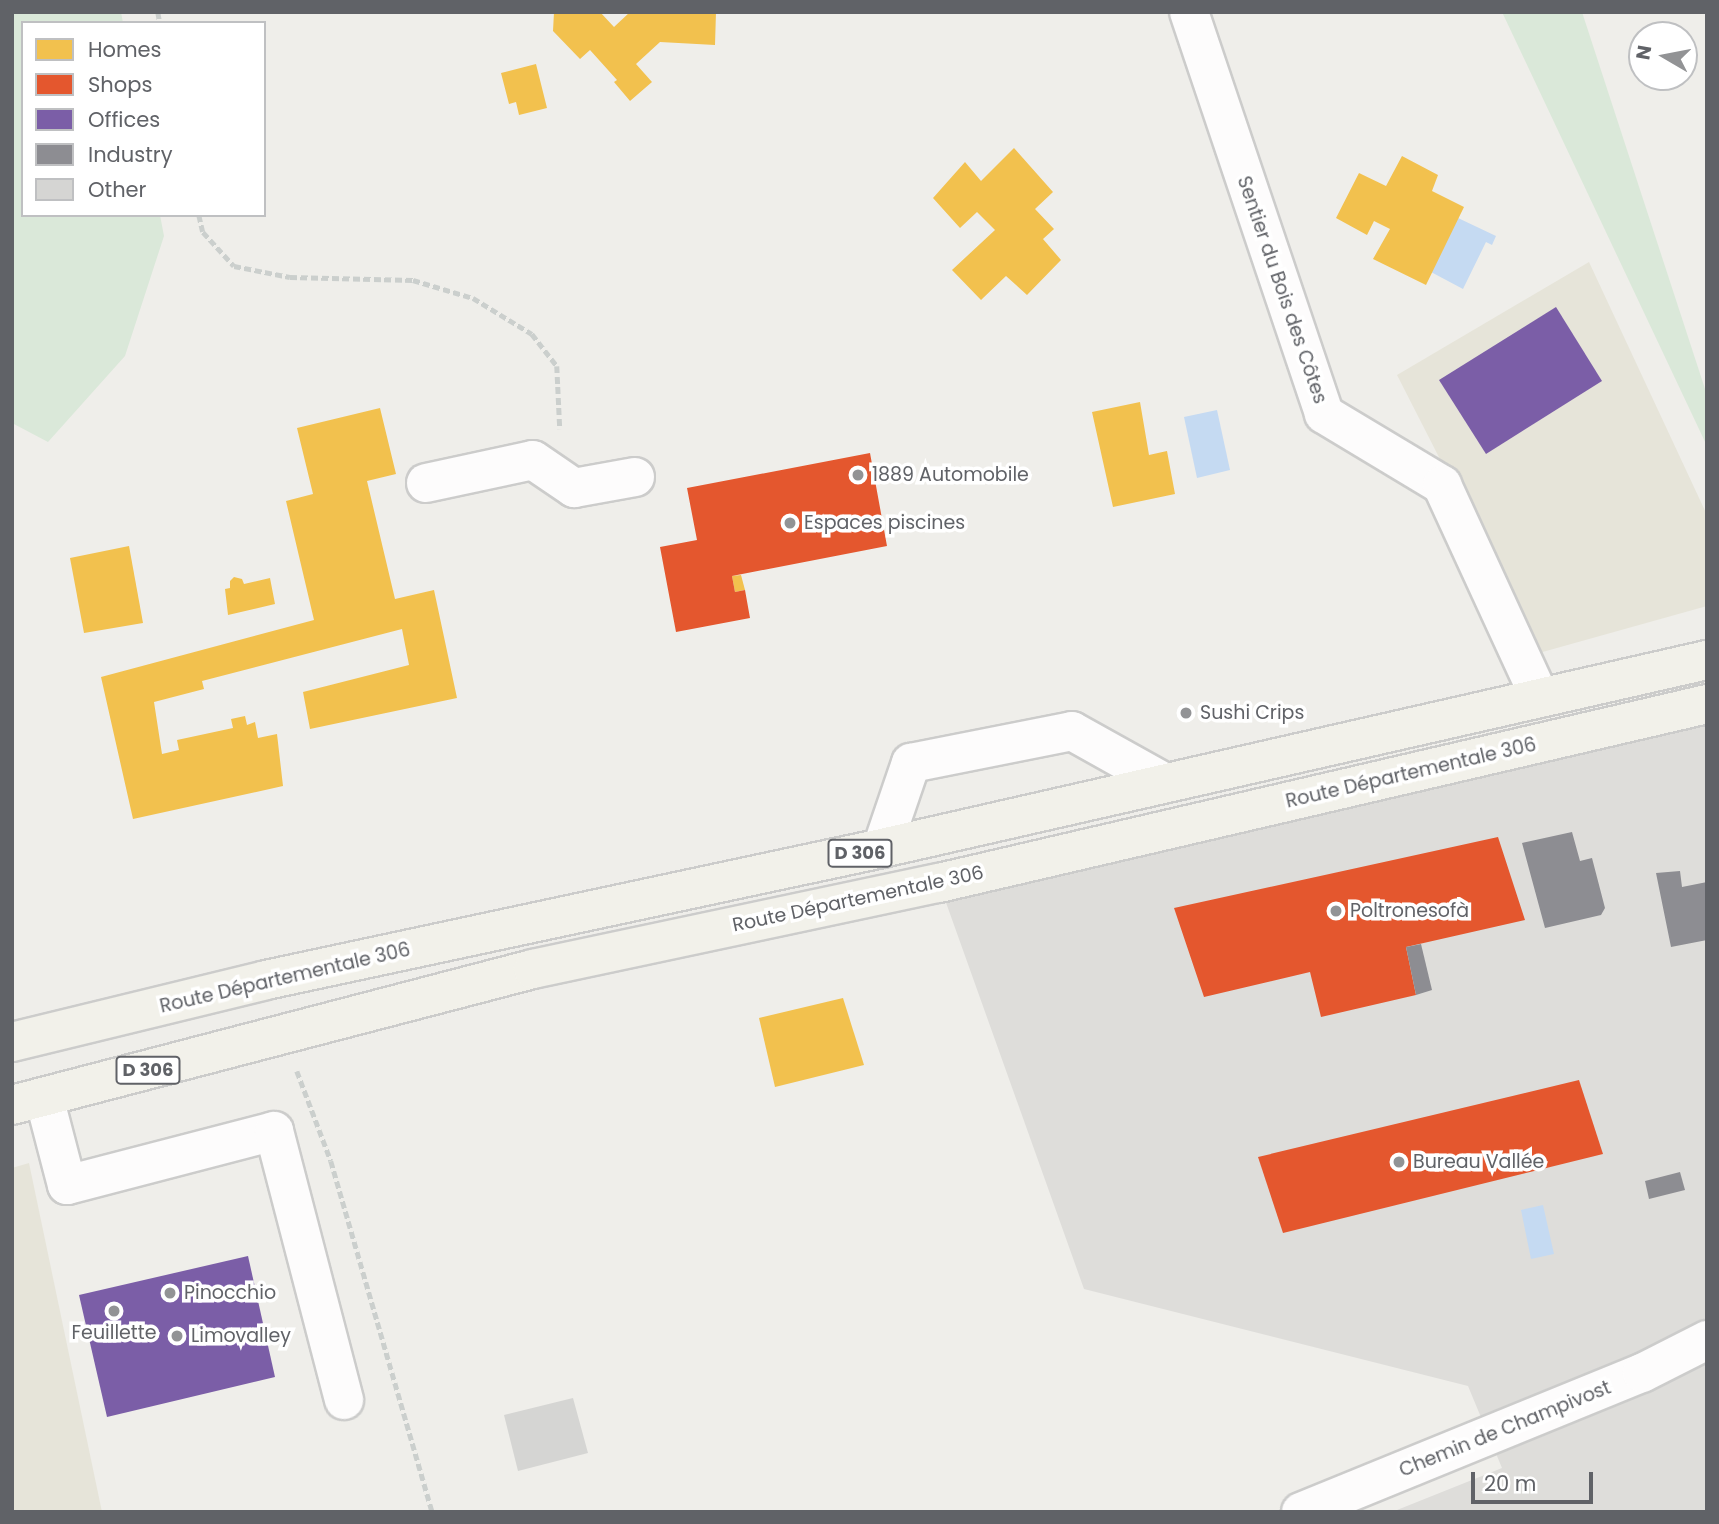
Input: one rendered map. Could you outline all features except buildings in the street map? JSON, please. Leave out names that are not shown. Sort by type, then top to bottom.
[{"type":"main road","name":"Route Départementale 306","points":[[12,1042],[266,980],[882,848],[1707,660]]},
{"type":"main road","name":"Route Départementale 306","points":[[28,1101],[533,969],[939,883],[1707,704]]},
{"type":"street","name":"Sentier du Bois des Côtes","points":[[1189,12],[1324,414],[1442,485],[1540,698]]},
{"type":"street","points":[[426,483],[533,460],[574,488],[635,477]]},
{"type":"street","points":[[882,848],[911,763],[1072,731],[1165,783]]},
{"type":"street","points":[[28,1101],[67,1185],[274,1131],[344,1400]]},
{"type":"street","name":"Chemin de Champivost","points":[[1301,1512],[1642,1373],[1707,1340]]},
{"type":"path","points":[[199,217],[202,232],[234,266],[290,277],[413,280],[473,298],[532,334],[557,366],[561,425],[549,471]]},
{"type":"path","points":[[283,1034],[331,1161],[432,1512]]},
{"type":"shaded area","points":[[1589,262],[1707,515],[1707,606],[1539,653],[1397,375]]},
{"type":"shaded area","points":[[1707,704],[1707,1512],[1392,1512],[1502,1468],[1468,1386],[1084,1289],[939,883]]},
{"type":"shaded area","points":[[29,1163],[102,1512],[12,1512],[12,1168]]},
{"type":"green space","points":[[12,12],[121,12],[123,21],[21,21],[21,217],[160,217],[164,236],[125,356],[48,442],[12,423]]},
{"type":"green space","points":[[1502,12],[1582,12],[1707,395],[1707,446]]},
{"type":"water","points":[[1458,218],[1496,236],[1492,245],[1486,242],[1463,289],[1431,272]]},
{"type":"water","points":[[1217,410],[1230,470],[1197,478],[1184,417]]},
{"type":"water","points":[[1543,1205],[1554,1254],[1531,1259],[1521,1210]]},
{"type":"place","name":"1889 Automobile","points":[[858,475]]},
{"type":"place","name":"Espaces piscines","points":[[790,523]]},
{"type":"place","name":"Sushi Crips","points":[[1186,713]]},
{"type":"place","name":"Poltronesofà","points":[[1336,911]]},
{"type":"place","name":"Bureau Vallée","points":[[1399,1162]]},
{"type":"place","name":"Pinocchio","points":[[170,1293]]},
{"type":"place","name":"Feuillette","points":[[114,1311]]},
{"type":"place","name":"Limovalley","points":[[177,1336]]}]
